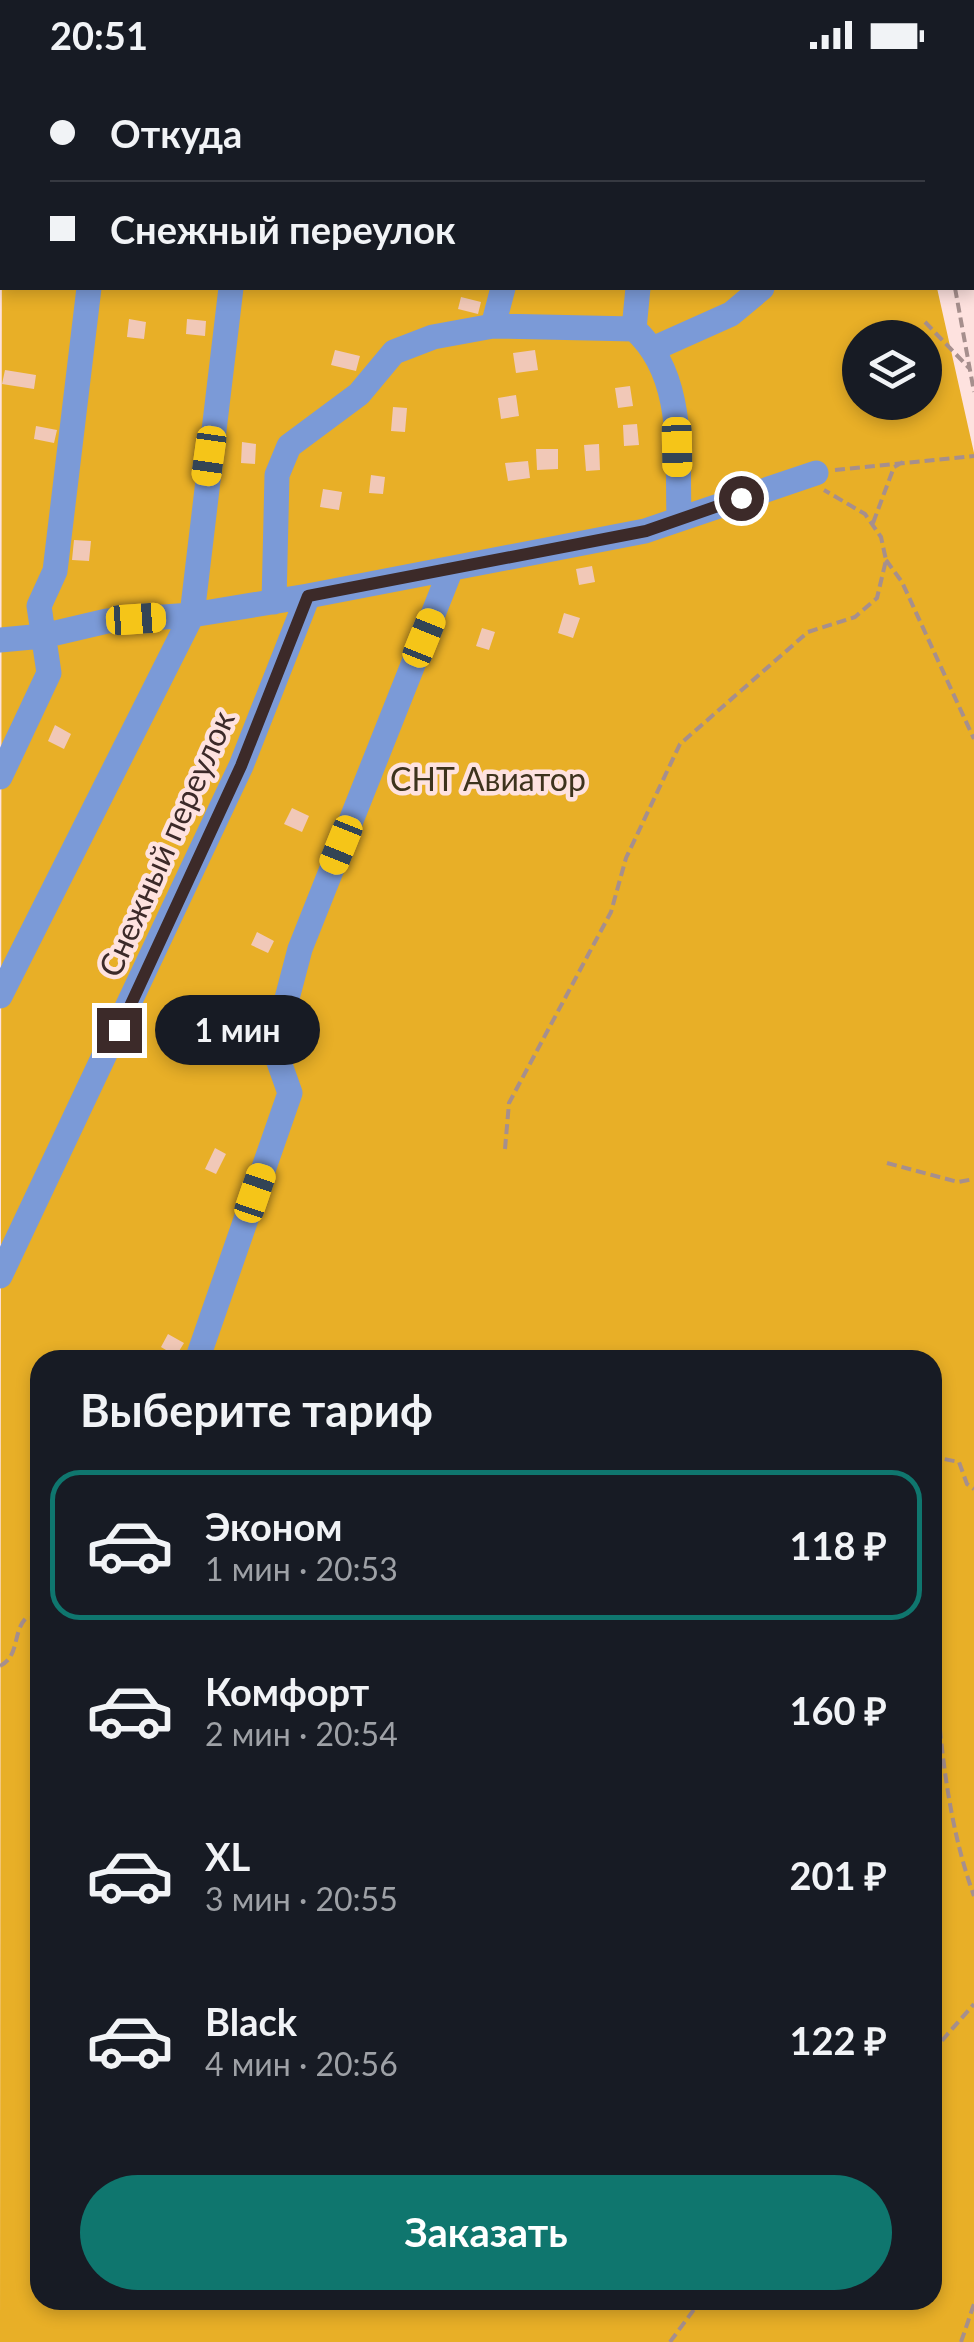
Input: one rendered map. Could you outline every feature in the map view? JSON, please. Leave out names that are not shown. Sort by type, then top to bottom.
[{"type":"lane","points":[[0,777],[48,673],[39,606],[55,571],[89,290]]},
{"type":"lane","points":[[0,996],[192,615],[230,290]]},
{"type":"lane","points":[[493,326],[502,290]]},
{"type":"lane","points":[[634,329],[638,290]]},
{"type":"lane","points":[[656,348],[731,314],[760,290]]},
{"type":"lane","points":[[274,602],[277,475],[290,446],[359,394],[394,352],[434,337],[493,326],[634,329],[656,348],[676,411],[678,519]]},
{"type":"lane","points":[[0,640],[43,636],[108,621],[192,615],[274,602],[646,531],[809,475]]},
{"type":"lane","points":[[200,1350],[290,1093],[274,1048],[300,948],[452,569]]},
{"type":"lane","name":"Снежный переулок","points":[[0,1276],[233,784],[308,596]]},
{"type":"path","points":[[955,290],[974,392]]},
{"type":"path","points":[[942,340],[970,370]]},
{"type":"path","points":[[809,475],[904,461],[974,456]]},
{"type":"path","points":[[873,524],[894,467],[904,461]]},
{"type":"path","points":[[809,475],[873,524],[886,560],[902,582],[974,739]]},
{"type":"path","points":[[506,1149],[509,1103],[611,912],[626,858],[680,744],[808,632],[854,616],[877,598],[886,560]]},
{"type":"path","points":[[887,1163],[958,1182],[974,1179]]},
{"type":"path","points":[[942,1459],[958,1462],[967,1484],[974,1489]]},
{"type":"path","points":[[0,1666],[13,1655],[18,1626],[30,1618]]},
{"type":"path","points":[[942,1734],[960,1856],[974,1896]]},
{"type":"path","points":[[942,2041],[974,2004]]},
{"type":"path","points":[[962,2342],[974,2304]]},
{"type":"path","points":[[670,2342],[694,2310]]},
{"type":"green space","name":"СНТ Авиатор","points":[[2,290],[937,290],[974,453],[974,2342],[0,2342]]},
{"type":"building","points":[[461,297],[481,302],[478,314],[458,309]]},
{"type":"building","points":[[129,319],[146,322],[144,339],[127,337]]},
{"type":"building","points":[[187,319],[206,321],[205,336],[186,334]]},
{"type":"building","points":[[335,350],[360,356],[356,371],[331,365]]},
{"type":"building","points":[[535,350],[538,370],[516,373],[513,353]]},
{"type":"building","points":[[5,370],[36,375],[34,389],[2,384]]},
{"type":"building","points":[[630,386],[633,406],[618,408],[615,388]]},
{"type":"building","points":[[516,395],[519,416],[501,419],[498,398]]},
{"type":"building","points":[[393,407],[407,408],[405,432],[391,431]]},
{"type":"building","points":[[637,424],[639,445],[624,446],[623,425]]},
{"type":"building","points":[[36,426],[57,430],[54,443],[34,439]]},
{"type":"building","points":[[242,442],[256,444],[255,464],[241,463]]},
{"type":"building","points":[[599,444],[600,470],[586,471],[584,445]]},
{"type":"building","points":[[536,449],[558,449],[558,469],[537,470]]},
{"type":"building","points":[[528,461],[530,478],[508,481],[505,463]]},
{"type":"building","points":[[371,475],[385,477],[383,494],[369,493]]},
{"type":"building","points":[[323,489],[342,492],[339,510],[320,507]]},
{"type":"building","points":[[74,540],[91,541],[89,561],[72,560]]},
{"type":"building","points":[[592,566],[595,582],[579,585],[576,569]]},
{"type":"building","points":[[564,613],[580,618],[573,638],[558,633]]},
{"type":"building","points":[[482,628],[495,632],[489,650],[476,646]]},
{"type":"building","points":[[55,725],[71,734],[64,749],[48,741]]},
{"type":"building","points":[[292,808],[309,816],[302,832],[284,824]]},
{"type":"building","points":[[257,932],[274,941],[268,953],[251,945]]},
{"type":"building","points":[[215,1148],[226,1154],[216,1174],[205,1169]]},
{"type":"building","points":[[168,1334],[184,1343],[180,1350],[161,1347]]},
{"type":"route","points":[[119,1030],[241,766],[308,596],[646,531],[741,498]]}]
